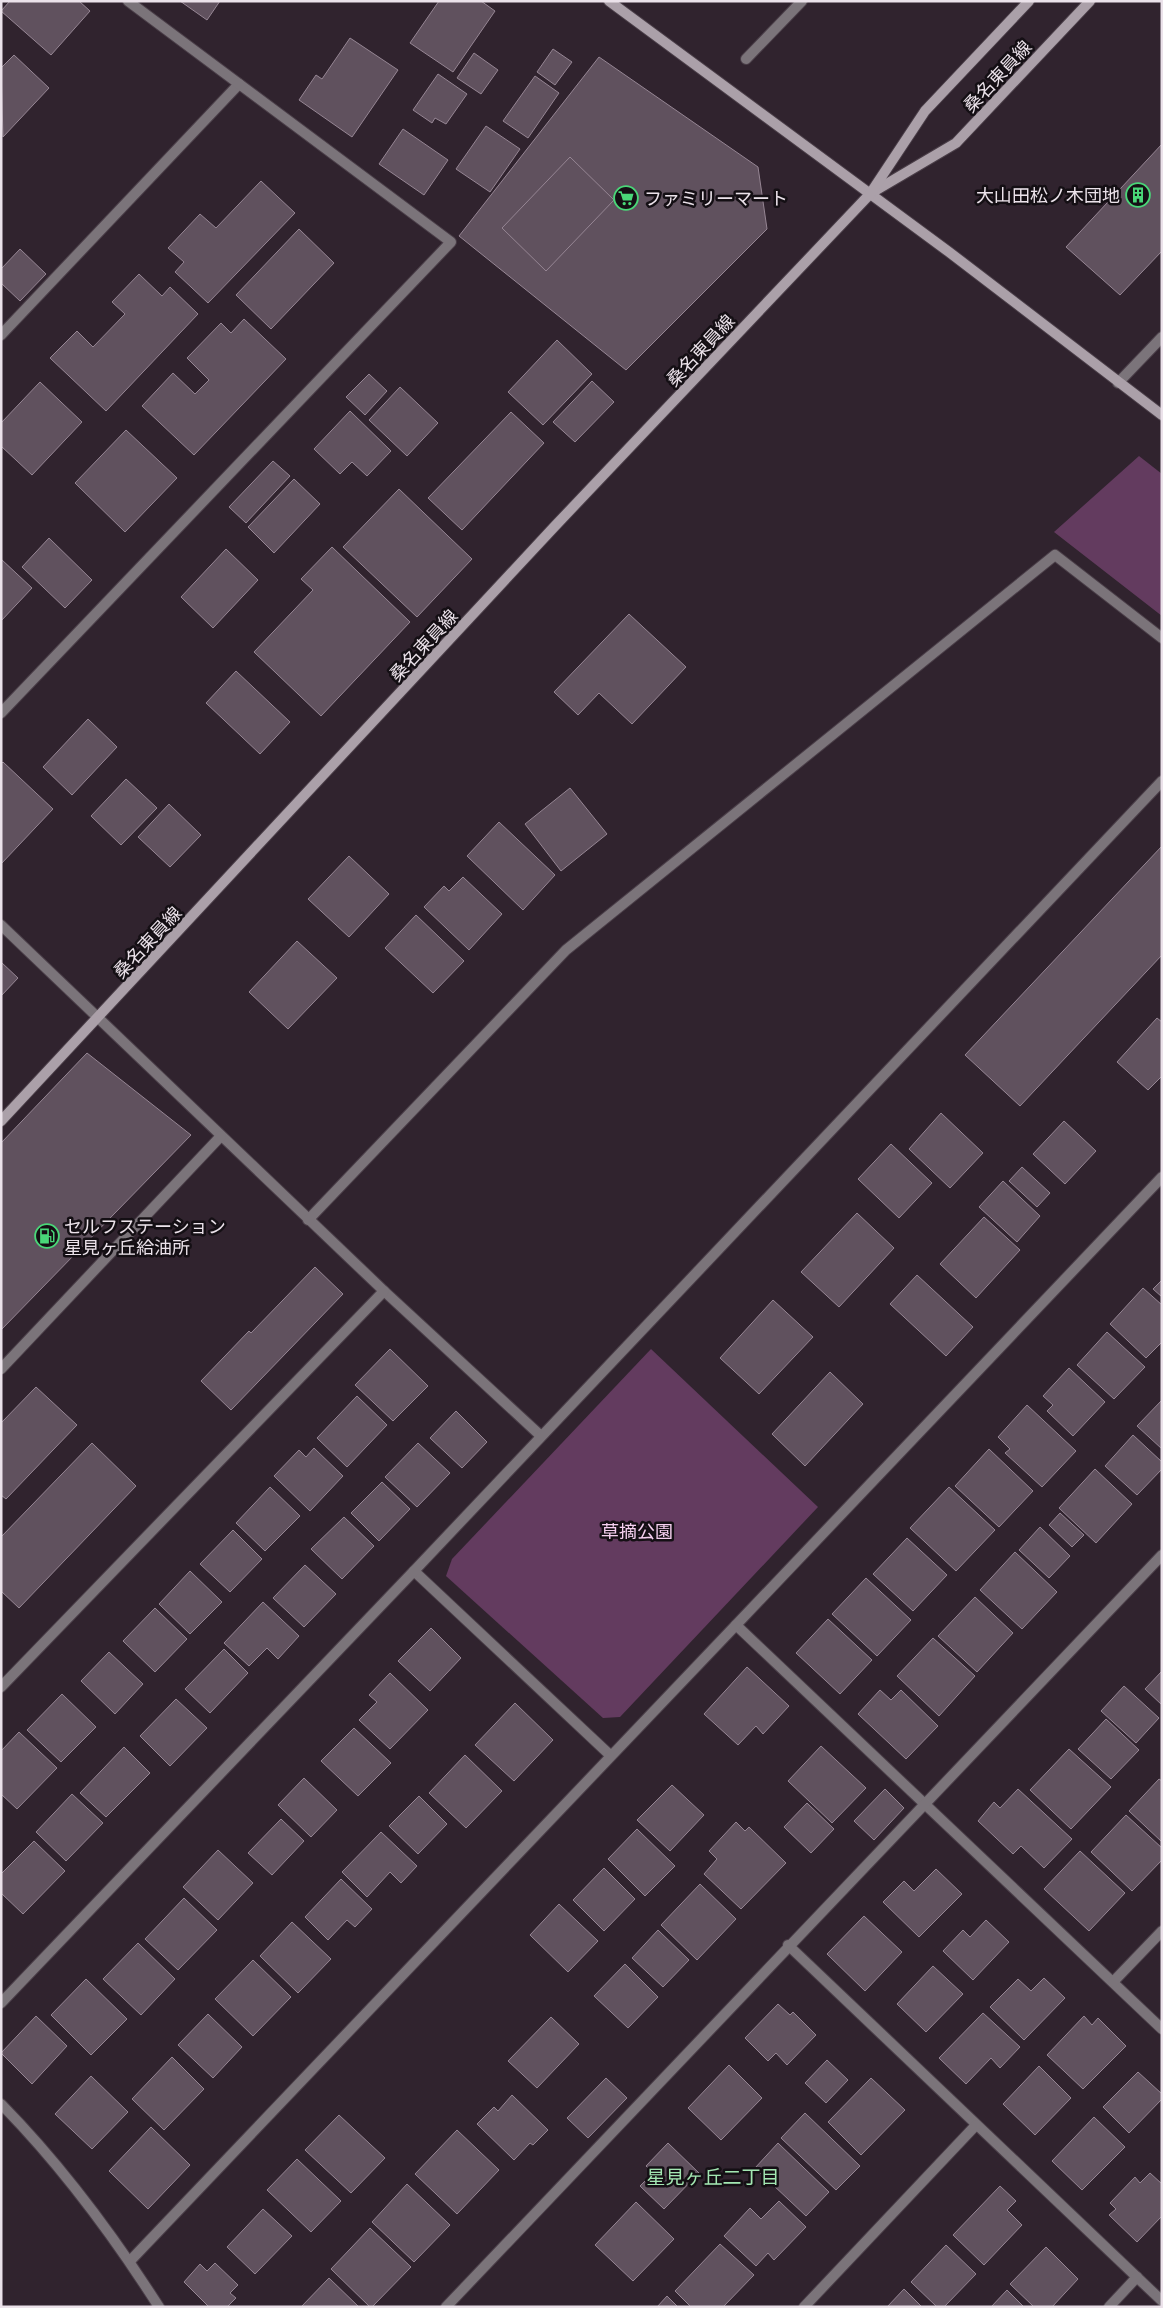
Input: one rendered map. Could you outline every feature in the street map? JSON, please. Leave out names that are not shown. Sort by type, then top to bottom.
[{"type":"main road","points":[[609,1],[949,252],[1162,415]]},
{"type":"main road","name":"桑名東員線","points":[[1,1121],[99,1018],[555,526],[870,194],[925,110],[1029,1]]},
{"type":"main road","name":"桑名東員線","points":[[870,194],[956,144],[1090,1]]},
{"type":"street","points":[[1,713],[451,242],[128,1]]},
{"type":"street","points":[[746,59],[802,1]]},
{"type":"street","points":[[1,335],[239,84]]},
{"type":"street","points":[[1118,383],[1162,337]]},
{"type":"street","points":[[308,1220],[566,950],[1055,555],[1162,638]]},
{"type":"street","points":[[1,2003],[414,1571],[1162,781]]},
{"type":"street","points":[[1,925],[308,1220],[541,1436]]},
{"type":"street","points":[[1,1369],[221,1136]]},
{"type":"street","points":[[130,2261],[1162,1177]]},
{"type":"street","points":[[1,1687],[384,1291]]},
{"type":"street","points":[[446,2307],[788,1945],[1162,1555]]},
{"type":"street","points":[[414,1571],[610,1755]]},
{"type":"street","points":[[736,1625],[925,1802],[1162,2029]]},
{"type":"street","points":[[1112,1982],[1162,1931]]},
{"type":"street","points":[[788,1945],[1162,2301]]},
{"type":"street","points":[[1,2104],[38,2142],[130,2261],[159,2307]]},
{"type":"street","points":[[804,2307],[976,2125]]},
{"type":"street","points":[[1109,2307],[1137,2277]]},
{"type":"green space","points":[[1139,456],[1162,474],[1162,616],[1054,532]]},
{"type":"green space","name":"草摘公園","points":[[651,1349],[818,1507],[620,1717],[603,1718],[446,1576],[452,1559]]},
{"type":"building","points":[[10,1],[79,1],[90,11],[51,55],[1,11]]},
{"type":"building","points":[[180,1],[220,1],[207,20]]},
{"type":"building","points":[[439,1],[481,1],[495,11],[453,72],[410,43]]},
{"type":"building","points":[[350,38],[398,70],[352,137],[299,100],[316,75],[322,79]]},
{"type":"building","points":[[553,49],[572,62],[555,85],[537,72]]},
{"type":"building","points":[[474,53],[498,70],[481,94],[457,78]]},
{"type":"building","points":[[14,55],[49,88],[3,137],[1,68]]},
{"type":"building","name":"ファミリーマート","points":[[599,57],[758,167],[767,229],[626,370],[459,236]]},
{"type":"building","points":[[438,74],[467,94],[446,124],[435,118],[432,123],[413,110]]},
{"type":"building","points":[[535,76],[559,93],[528,138],[503,121]]},
{"type":"building","points":[[486,126],[520,149],[490,192],[456,169]]},
{"type":"building","points":[[403,129],[448,160],[424,195],[379,164]]},
{"type":"building","name":"大山田松ノ木団地","points":[[1162,144],[1162,251],[1120,295],[1066,247]]},
{"type":"building","points":[[570,157],[614,200],[546,271],[502,228]]},
{"type":"building","points":[[261,181],[295,213],[208,303],[175,272],[184,262],[168,248],[200,214],[216,228]]},
{"type":"building","points":[[299,229],[334,263],[271,329],[236,295]]},
{"type":"building","points":[[20,249],[46,274],[20,301],[1,283],[1,269]]},
{"type":"building","points":[[139,274],[162,296],[170,287],[198,314],[106,411],[50,358],[77,331],[93,347],[125,314],[112,302]]},
{"type":"building","points":[[244,319],[286,359],[194,455],[142,406],[173,373],[195,394],[209,380],[187,358],[221,323],[231,333]]},
{"type":"building","points":[[557,340],[592,374],[543,425],[508,392]]},
{"type":"building","points":[[369,374],[387,391],[365,415],[346,397]]},
{"type":"building","points":[[592,381],[614,402],[575,442],[553,422]]},
{"type":"building","points":[[40,382],[82,422],[32,475],[1,446],[1,423]]},
{"type":"building","points":[[400,387],[438,423],[407,456],[369,420]]},
{"type":"building","points":[[350,411],[391,451],[367,476],[352,462],[340,474],[314,449]]},
{"type":"building","points":[[511,412],[544,443],[462,530],[428,498]]},
{"type":"building","points":[[126,430],[177,478],[125,532],[75,483]]},
{"type":"building","points":[[273,461],[290,476],[246,523],[229,507]]},
{"type":"building","points":[[294,479],[320,504],[274,553],[248,527]]},
{"type":"building","points":[[399,489],[472,559],[417,617],[343,547]]},
{"type":"building","points":[[49,538],[92,580],[65,608],[22,567]]},
{"type":"building","points":[[332,547],[410,622],[321,716],[254,652],[313,590],[301,579]]},
{"type":"building","points":[[226,549],[258,580],[213,628],[181,597]]},
{"type":"building","points":[[1,559],[32,588],[1,621]]},
{"type":"building","points":[[629,614],[686,667],[632,724],[599,693],[578,715],[554,692]]},
{"type":"building","points":[[236,671],[290,722],[260,754],[206,703]]},
{"type":"building","points":[[88,719],[117,747],[72,795],[43,767]]},
{"type":"building","points":[[3,762],[53,809],[1,864],[1,764]]},
{"type":"building","points":[[126,779],[157,808],[121,845],[91,816]]},
{"type":"building","points":[[570,788],[607,834],[561,871],[525,824]]},
{"type":"building","points":[[169,804],[201,835],[170,867],[138,837]]},
{"type":"building","points":[[499,822],[555,875],[523,910],[467,856]]},
{"type":"building","points":[[1162,846],[1162,955],[1020,1106],[965,1055]]},
{"type":"building","points":[[349,856],[389,894],[349,937],[308,899]]},
{"type":"building","points":[[463,877],[502,914],[469,950],[424,907],[444,886],[449,891]]},
{"type":"building","points":[[416,915],[464,961],[433,993],[385,948]]},
{"type":"building","points":[[297,941],[337,978],[288,1029],[249,992]]},
{"type":"building","points":[[1,962],[18,978],[1,996]]},
{"type":"building","points":[[1157,1018],[1162,1022],[1162,1076],[1148,1090],[1117,1062]]},
{"type":"building","name":"セルフステーション 星見ヶ丘給油所","points":[[87,1053],[191,1135],[1,1330],[1,1143]]},
{"type":"building","points":[[941,1113],[983,1153],[950,1188],[909,1149]]},
{"type":"building","points":[[1064,1121],[1096,1151],[1065,1184],[1033,1154]]},
{"type":"building","points":[[891,1144],[932,1183],[899,1218],[858,1179]]},
{"type":"building","points":[[1022,1167],[1050,1193],[1037,1207],[1009,1181]]},
{"type":"building","points":[[1003,1181],[1040,1216],[1017,1242],[979,1207]]},
{"type":"building","points":[[857,1213],[894,1248],[839,1307],[801,1272]]},
{"type":"building","points":[[984,1217],[1020,1250],[976,1298],[940,1264]]},
{"type":"building","points":[[315,1267],[343,1294],[231,1410],[201,1381]]},
{"type":"building","points":[[917,1275],[973,1327],[946,1356],[890,1304]]},
{"type":"building","points":[[1162,1280],[1162,1297],[1153,1289]]},
{"type":"building","points":[[1143,1288],[1162,1305],[1162,1342],[1146,1358],[1110,1324]]},
{"type":"building","points":[[773,1300],[813,1337],[759,1394],[720,1358]]},
{"type":"building","points":[[1107,1332],[1145,1367],[1114,1399],[1077,1365]]},
{"type":"building","points":[[390,1349],[428,1386],[393,1421],[355,1385]]},
{"type":"building","points":[[1069,1368],[1105,1402],[1073,1436],[1047,1411],[1053,1405],[1043,1396]]},
{"type":"building","points":[[830,1372],[863,1404],[805,1466],[772,1434]]},
{"type":"building","points":[[36,1387],[77,1425],[6,1499],[1,1495],[1,1423]]},
{"type":"building","points":[[357,1396],[387,1425],[347,1467],[317,1438]]},
{"type":"building","points":[[1162,1400],[1162,1449],[1137,1426]]},
{"type":"building","points":[[1027,1405],[1076,1451],[1042,1487],[1005,1453],[1010,1449],[998,1437]]},
{"type":"building","points":[[456,1411],[487,1442],[462,1468],[430,1438]]},
{"type":"building","points":[[1133,1435],[1162,1462],[1162,1469],[1137,1495],[1105,1466]]},
{"type":"building","points":[[92,1443],[136,1486],[19,1608],[1,1591],[1,1537]]},
{"type":"building","points":[[418,1443],[450,1473],[417,1507],[385,1477]]},
{"type":"building","points":[[314,1448],[343,1476],[310,1511],[274,1476],[299,1450],[306,1457]]},
{"type":"building","points":[[989,1449],[1033,1491],[999,1527],[955,1486]]},
{"type":"building","points":[[1095,1469],[1132,1504],[1096,1543],[1059,1508]]},
{"type":"building","points":[[382,1482],[410,1509],[379,1541],[351,1513]]},
{"type":"building","points":[[270,1487],[300,1516],[265,1551],[236,1523]]},
{"type":"building","points":[[949,1487],[995,1530],[956,1571],[910,1528]]},
{"type":"building","points":[[1060,1513],[1084,1535],[1072,1547],[1049,1525]]},
{"type":"building","points":[[344,1517],[374,1546],[342,1579],[311,1549]]},
{"type":"building","points":[[1040,1527],[1070,1556],[1049,1578],[1019,1550]]},
{"type":"building","points":[[233,1530],[262,1559],[230,1592],[200,1564]]},
{"type":"building","points":[[907,1538],[947,1575],[913,1611],[873,1574]]},
{"type":"building","points":[[1015,1552],[1057,1592],[1022,1629],[980,1590]]},
{"type":"building","points":[[305,1565],[336,1594],[304,1627],[273,1598]]},
{"type":"building","points":[[190,1571],[222,1602],[190,1634],[159,1604]]},
{"type":"building","points":[[866,1578],[911,1620],[877,1656],[832,1614]]},
{"type":"building","points":[[975,1597],[1013,1633],[977,1672],[938,1636]]},
{"type":"building","points":[[263,1602],[299,1636],[278,1659],[267,1648],[249,1666],[224,1643]]},
{"type":"building","points":[[155,1608],[187,1639],[155,1672],[123,1641]]},
{"type":"building","points":[[828,1619],[872,1660],[840,1694],[796,1653]]},
{"type":"building","points":[[431,1628],[461,1658],[430,1691],[398,1661]]},
{"type":"building","points":[[933,1638],[975,1676],[939,1716],[897,1676]]},
{"type":"building","points":[[224,1649],[248,1673],[210,1713],[185,1689]]},
{"type":"building","points":[[109,1652],[143,1684],[115,1714],[81,1681]]},
{"type":"building","points":[[747,1667],[789,1706],[763,1734],[756,1726],[738,1745],[704,1714]]},
{"type":"building","points":[[1162,1671],[1162,1705],[1145,1689]]},
{"type":"building","points":[[390,1673],[428,1710],[390,1749],[359,1720],[377,1702],[369,1695]]},
{"type":"building","points":[[1124,1686],[1159,1718],[1136,1743],[1101,1711]]},
{"type":"building","points":[[880,1690],[891,1700],[901,1690],[938,1726],[906,1759],[858,1714]]},
{"type":"building","points":[[62,1694],[96,1727],[61,1762],[27,1730]]},
{"type":"building","points":[[176,1699],[207,1728],[170,1766],[140,1736]]},
{"type":"building","points":[[515,1703],[553,1740],[514,1781],[475,1745]]},
{"type":"building","points":[[1106,1719],[1139,1750],[1111,1779],[1078,1749]]},
{"type":"building","points":[[354,1728],[391,1763],[358,1796],[321,1761]]},
{"type":"building","points":[[19,1732],[57,1768],[17,1809],[1,1794],[1,1751]]},
{"type":"building","points":[[821,1746],[866,1788],[832,1823],[788,1781]]},
{"type":"building","points":[[124,1747],[150,1773],[106,1817],[80,1793]]},
{"type":"building","points":[[1069,1749],[1111,1787],[1071,1829],[1030,1790]]},
{"type":"building","points":[[465,1755],[502,1791],[466,1828],[429,1793]]},
{"type":"building","points":[[304,1778],[337,1810],[311,1837],[278,1805]]},
{"type":"building","points":[[1159,1779],[1162,1781],[1162,1842],[1129,1811]]},
{"type":"building","points":[[672,1785],[704,1815],[670,1851],[637,1820]]},
{"type":"building","points":[[885,1789],[904,1808],[874,1840],[854,1821]]},
{"type":"building","points":[[1018,1789],[1072,1839],[1044,1868],[1021,1846],[1013,1854],[978,1821],[994,1802],[1000,1808]]},
{"type":"building","points":[[72,1794],[103,1823],[66,1861],[36,1832]]},
{"type":"building","points":[[419,1796],[447,1824],[418,1854],[389,1826]]},
{"type":"building","points":[[807,1803],[834,1829],[811,1853],[784,1827]]},
{"type":"building","points":[[1126,1815],[1162,1848],[1162,1860],[1132,1891],[1091,1852]]},
{"type":"building","points":[[281,1819],[304,1841],[272,1875],[248,1853]]},
{"type":"building","points":[[736,1822],[745,1831],[749,1827],[786,1863],[741,1909],[704,1874],[717,1859],[709,1851]]},
{"type":"building","points":[[637,1829],[675,1866],[645,1896],[608,1859]]},
{"type":"building","points":[[381,1832],[417,1866],[401,1883],[390,1872],[367,1897],[342,1872]]},
{"type":"building","points":[[34,1841],[65,1871],[23,1914],[1,1893],[1,1874]]},
{"type":"building","points":[[218,1850],[253,1883],[218,1920],[183,1887]]},
{"type":"building","points":[[1080,1851],[1125,1893],[1089,1931],[1044,1889]]},
{"type":"building","points":[[604,1868],[635,1899],[604,1931],[573,1900]]},
{"type":"building","points":[[936,1869],[962,1894],[919,1937],[883,1902],[904,1881],[914,1891]]},
{"type":"building","points":[[341,1879],[372,1909],[355,1927],[347,1920],[328,1940],[305,1917]]},
{"type":"building","points":[[700,1884],[736,1919],[697,1960],[661,1925]]},
{"type":"building","points":[[184,1898],[217,1930],[178,1970],[145,1939]]},
{"type":"building","points":[[559,1904],[598,1941],[568,1972],[530,1935]]},
{"type":"building","points":[[864,1916],[902,1952],[865,1991],[827,1954]]},
{"type":"building","points":[[986,1920],[1009,1942],[973,1980],[943,1951],[963,1930],[970,1937]]},
{"type":"building","points":[[292,1922],[331,1959],[298,1993],[260,1956]]},
{"type":"building","points":[[658,1930],[689,1960],[663,1987],[632,1958]]},
{"type":"building","points":[[138,1943],[175,1979],[141,2015],[103,1979]]},
{"type":"building","points":[[253,1960],[291,1997],[253,2036],[215,1999]]},
{"type":"building","points":[[625,1964],[658,1997],[628,2028],[594,1996]]},
{"type":"building","points":[[933,1966],[963,1994],[926,2032],[897,2004]]},
{"type":"building","points":[[1044,1978],[1065,1998],[1024,2040],[990,2007],[1018,1979],[1031,1991]]},
{"type":"building","points":[[86,1979],[127,2019],[91,2055],[51,2015]]},
{"type":"building","points":[[778,2004],[790,2015],[793,2012],[816,2035],[787,2065],[776,2053],[768,2061],[745,2038]]},
{"type":"building","points":[[983,2013],[1020,2047],[1000,2068],[991,2058],[966,2084],[939,2058]]},
{"type":"building","points":[[208,2014],[242,2047],[213,2078],[178,2045]]},
{"type":"building","points":[[36,2016],[67,2046],[32,2084],[1,2053]]},
{"type":"building","points":[[1084,2016],[1092,2025],[1098,2018],[1126,2046],[1083,2089],[1047,2055]]},
{"type":"building","points":[[551,2017],[579,2044],[537,2088],[508,2061]]},
{"type":"building","points":[[172,2057],[204,2089],[164,2130],[132,2099]]},
{"type":"building","points":[[827,2060],[848,2080],[826,2103],[805,2083]]},
{"type":"building","points":[[729,2065],[762,2098],[721,2140],[688,2108]]},
{"type":"building","points":[[1039,2066],[1071,2098],[1035,2135],[1003,2104]]},
{"type":"building","points":[[1138,2072],[1162,2094],[1162,2099],[1129,2133],[1103,2107]]},
{"type":"building","points":[[91,2076],[128,2112],[92,2149],[55,2114]]},
{"type":"building","points":[[606,2078],[627,2098],[588,2138],[567,2118]]},
{"type":"building","points":[[871,2078],[905,2110],[861,2155],[828,2122]]},
{"type":"building","points":[[512,2095],[548,2130],[533,2145],[530,2143],[514,2160],[477,2124],[494,2107],[498,2111]]},
{"type":"building","points":[[805,2113],[860,2166],[836,2190],[781,2138]]},
{"type":"building","points":[[339,2115],[385,2158],[351,2193],[305,2150]]},
{"type":"building","points":[[1094,2117],[1125,2147],[1082,2190],[1052,2161]]},
{"type":"building","points":[[151,2127],[190,2165],[148,2209],[109,2171]]},
{"type":"building","points":[[457,2130],[499,2170],[457,2214],[415,2174]]},
{"type":"building","points":[[668,2143],[699,2173],[664,2209],[640,2186],[653,2173],[646,2166]]},
{"type":"building","points":[[778,2143],[829,2192],[806,2216],[755,2168]]},
{"type":"building","points":[[297,2159],[341,2201],[311,2232],[267,2190]]},
{"type":"building","points":[[1150,2173],[1162,2184],[1162,2216],[1137,2242],[1109,2215],[1116,2209],[1110,2203],[1135,2177],[1140,2183]]},
{"type":"building","points":[[407,2184],[450,2225],[414,2262],[372,2222]]},
{"type":"building","points":[[1000,2186],[1016,2201],[1007,2210],[1022,2225],[984,2265],[953,2235]]},
{"type":"building","points":[[779,2201],[806,2227],[774,2260],[768,2253],[756,2266],[724,2236],[750,2208],[761,2219]]},
{"type":"building","points":[[636,2202],[674,2239],[633,2281],[595,2245]]},
{"type":"building","points":[[263,2209],[292,2236],[255,2274],[227,2247]]},
{"type":"building","points":[[370,2228],[411,2267],[372,2307],[331,2269]]},
{"type":"building","points":[[720,2244],[754,2275],[723,2307],[691,2307],[675,2291]]},
{"type":"building","points":[[946,2245],[976,2274],[944,2307],[937,2307],[911,2282]]},
{"type":"building","points":[[1046,2247],[1078,2279],[1052,2307],[1034,2307],[1010,2284]]},
{"type":"building","points":[[215,2263],[238,2285],[230,2293],[236,2298],[227,2307],[209,2307],[184,2282],[200,2264],[207,2271]]},
{"type":"building","points":[[329,2278],[359,2307],[301,2307]]},
{"type":"building","points":[[904,2289],[922,2307],[887,2307]]},
{"type":"building","points":[[1007,2290],[1024,2307],[991,2307]]},
{"type":"building","points":[[667,2296],[678,2307],[657,2307]]},
{"type":"place","name":"大山田松ノ木団地","points":[[1138,195]]},
{"type":"place","name":"ファミリーマート","points":[[626,198]]},
{"type":"place","name":"セルフステーション 星見ヶ丘給油所","points":[[47,1236]]},
{"type":"district","name":"星見ヶ丘二丁目","points":[[713,2176]]}]
